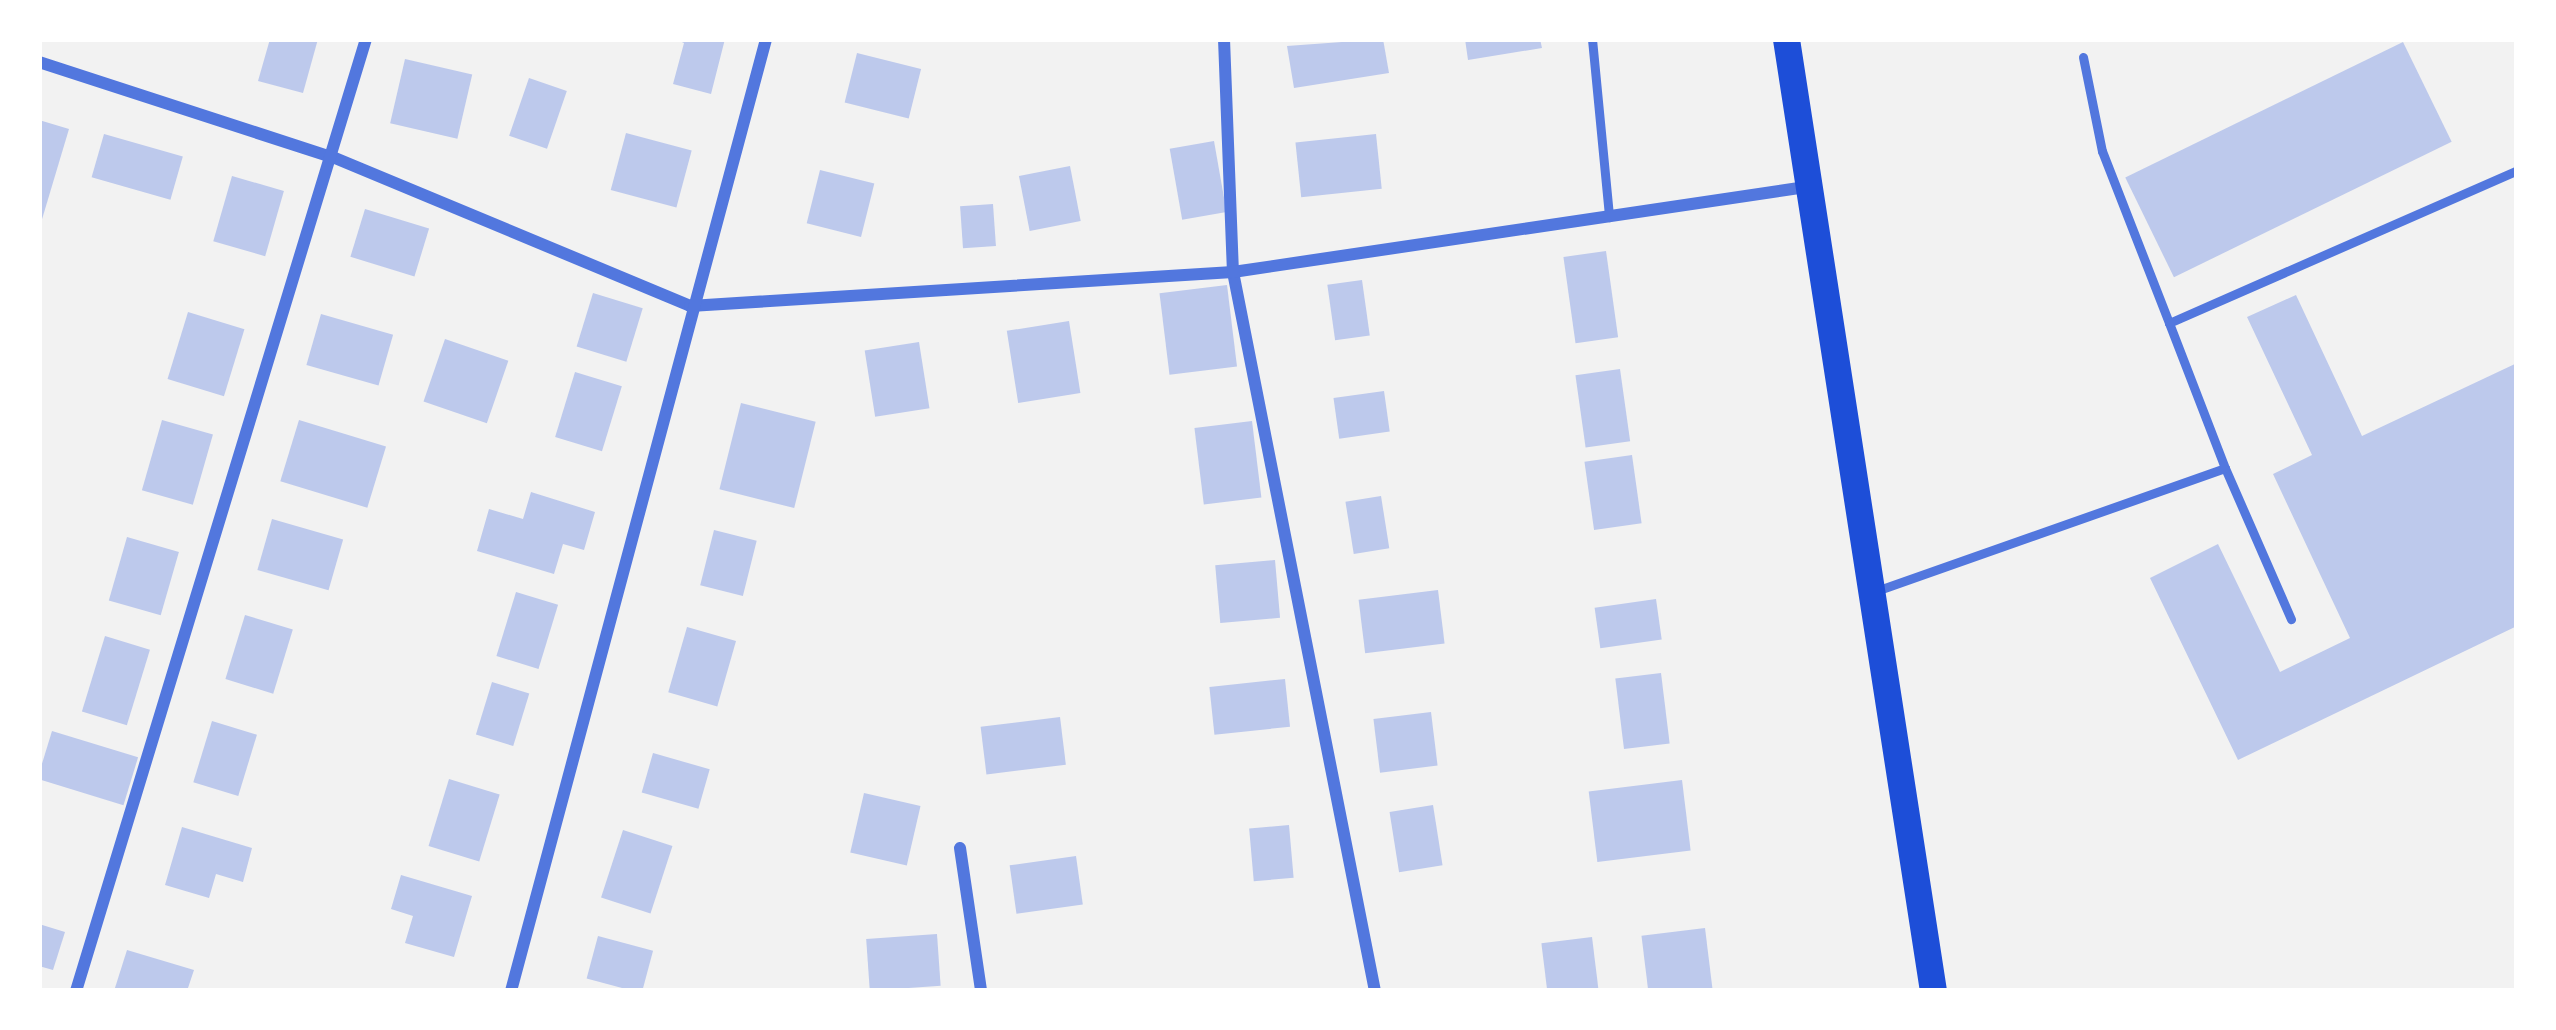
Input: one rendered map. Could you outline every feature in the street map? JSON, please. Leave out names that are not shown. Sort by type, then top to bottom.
[{"type":"main road","points":[[1786,39],[1806,187],[1876,590],[1933,991]]},
{"type":"street","points":[[76,991],[335,158],[366,39]]},
{"type":"street","points":[[511,991],[690,306],[766,39]]},
{"type":"street","points":[[1224,39],[1233,272],[1375,991]]},
{"type":"street","points":[[39,62],[335,158],[690,306],[1233,272],[1806,187]]},
{"type":"street","points":[[961,848],[981,991]]},
{"type":"lane","points":[[1592,39],[1609,217]]},
{"type":"lane","points":[[2083,57],[2102,151],[2225,468],[2291,619]]},
{"type":"lane","points":[[2169,323],[2517,170]]},
{"type":"lane","points":[[1876,590],[2225,468]]},
{"type":"building","points":[[270,39],[318,39],[303,93],[258,81]]},
{"type":"building","points":[[675,39],[725,39],[711,94],[673,84],[684,43]]},
{"type":"building","points":[[1383,39],[1389,73],[1294,88],[1287,46]]},
{"type":"building","points":[[1465,39],[1540,39],[1542,48],[1468,60]]},
{"type":"building","points":[[2403,42],[2452,142],[2174,277],[2125,177]]},
{"type":"building","points":[[857,53],[921,69],[909,118],[845,102]]},
{"type":"building","points":[[405,59],[472,75],[457,139],[390,123]]},
{"type":"building","points":[[529,78],[567,91],[547,149],[509,136]]},
{"type":"building","points":[[39,120],[69,129],[40,226],[39,226]]},
{"type":"building","points":[[626,133],[692,151],[676,208],[611,190]]},
{"type":"building","points":[[104,134],[183,157],[170,200],[92,177]]},
{"type":"building","points":[[1376,134],[1382,189],[1301,197],[1295,142]]},
{"type":"building","points":[[1214,141],[1227,212],[1182,220],[1170,149]]},
{"type":"building","points":[[1070,166],[1081,221],[1030,231],[1019,176]]},
{"type":"building","points":[[820,170],[874,184],[861,237],[807,223]]},
{"type":"building","points":[[232,176],[284,191],[265,256],[213,241]]},
{"type":"building","points":[[993,204],[996,246],[963,248],[960,206]]},
{"type":"building","points":[[365,209],[429,229],[414,276],[350,257]]},
{"type":"building","points":[[1606,251],[1618,337],[1576,343],[1563,257]]},
{"type":"building","points":[[1362,280],[1370,335],[1335,340],[1327,285]]},
{"type":"building","points":[[1227,285],[1237,366],[1170,375],[1160,293]]},
{"type":"building","points":[[593,293],[643,308],[626,362],[577,347]]},
{"type":"building","points":[[2296,295],[2362,436],[2517,363],[2517,626],[2238,760],[2150,578],[2218,544],[2280,672],[2350,638],[2273,474],[2312,455],[2247,317]]},
{"type":"building","points":[[188,312],[244,329],[224,396],[168,379]]},
{"type":"building","points":[[321,314],[393,335],[378,386],[306,365]]},
{"type":"building","points":[[1069,321],[1080,393],[1018,403],[1007,331]]},
{"type":"building","points":[[445,339],[508,361],[487,423],[424,401]]},
{"type":"building","points":[[919,342],[929,408],[875,417],[865,351]]},
{"type":"building","points":[[1620,369],[1630,441],[1586,448],[1575,375]]},
{"type":"building","points":[[575,372],[622,386],[602,451],[555,437]]},
{"type":"building","points":[[1384,391],[1390,432],[1339,439],[1333,398]]},
{"type":"building","points":[[741,403],[816,422],[794,508],[719,489]]},
{"type":"building","points":[[162,420],[213,435],[193,505],[142,490]]},
{"type":"building","points":[[299,420],[386,447],[367,508],[280,481]]},
{"type":"building","points":[[1252,421],[1261,497],[1204,504],[1194,428]]},
{"type":"building","points":[[1632,455],[1642,523],[1594,530],[1584,462]]},
{"type":"building","points":[[531,492],[595,512],[584,550],[563,544],[554,574],[477,551],[489,509],[523,519]]},
{"type":"building","points":[[1381,496],[1389,548],[1354,554],[1345,502]]},
{"type":"building","points":[[272,519],[343,539],[329,590],[257,570]]},
{"type":"building","points":[[714,530],[757,541],[743,596],[700,585]]},
{"type":"building","points":[[127,537],[179,552],[161,615],[109,600]]},
{"type":"building","points":[[1275,560],[1280,618],[1220,623],[1215,565]]},
{"type":"building","points":[[1438,590],[1445,644],[1365,653],[1359,600]]},
{"type":"building","points":[[516,592],[558,605],[538,669],[496,656]]},
{"type":"building","points":[[1656,599],[1662,640],[1600,648],[1595,608]]},
{"type":"building","points":[[245,615],[293,630],[273,694],[225,679]]},
{"type":"building","points":[[687,627],[736,641],[717,706],[668,692]]},
{"type":"building","points":[[105,636],[150,650],[127,725],[82,712]]},
{"type":"building","points":[[1661,673],[1670,743],[1624,749],[1615,679]]},
{"type":"building","points":[[1285,679],[1290,727],[1214,735],[1209,687]]},
{"type":"building","points":[[492,682],[529,693],[513,746],[476,735]]},
{"type":"building","points":[[1431,712],[1438,766],[1380,773],[1373,719]]},
{"type":"building","points":[[1060,717],[1066,765],[986,774],[981,727]]},
{"type":"building","points":[[212,721],[257,735],[238,796],[193,782]]},
{"type":"building","points":[[52,731],[138,757],[123,805],[39,779]]},
{"type":"building","points":[[653,753],[710,769],[698,809],[642,792]]},
{"type":"building","points":[[449,779],[500,794],[479,861],[429,846]]},
{"type":"building","points":[[1682,780],[1691,850],[1597,862],[1589,791]]},
{"type":"building","points":[[864,793],[921,806],[907,865],[850,852]]},
{"type":"building","points":[[1433,805],[1443,865],[1399,872],[1390,812]]},
{"type":"building","points":[[1289,825],[1294,878],[1254,881],[1249,828]]},
{"type":"building","points":[[182,827],[252,848],[243,882],[216,874],[209,898],[165,885]]},
{"type":"building","points":[[623,830],[672,846],[651,914],[601,898]]},
{"type":"building","points":[[1076,856],[1083,905],[1016,914],[1010,865]]},
{"type":"building","points":[[401,875],[472,896],[454,957],[405,943],[413,916],[391,909]]},
{"type":"building","points":[[39,924],[65,932],[53,970],[39,966]]},
{"type":"building","points":[[1705,928],[1713,991],[1648,991],[1641,936]]},
{"type":"building","points":[[937,934],[941,986],[870,991],[866,939]]},
{"type":"building","points":[[598,936],[653,951],[642,991],[587,979]]},
{"type":"building","points":[[1592,937],[1599,991],[1547,991],[1541,943]]},
{"type":"building","points":[[127,950],[194,970],[187,991],[114,991]]}]
